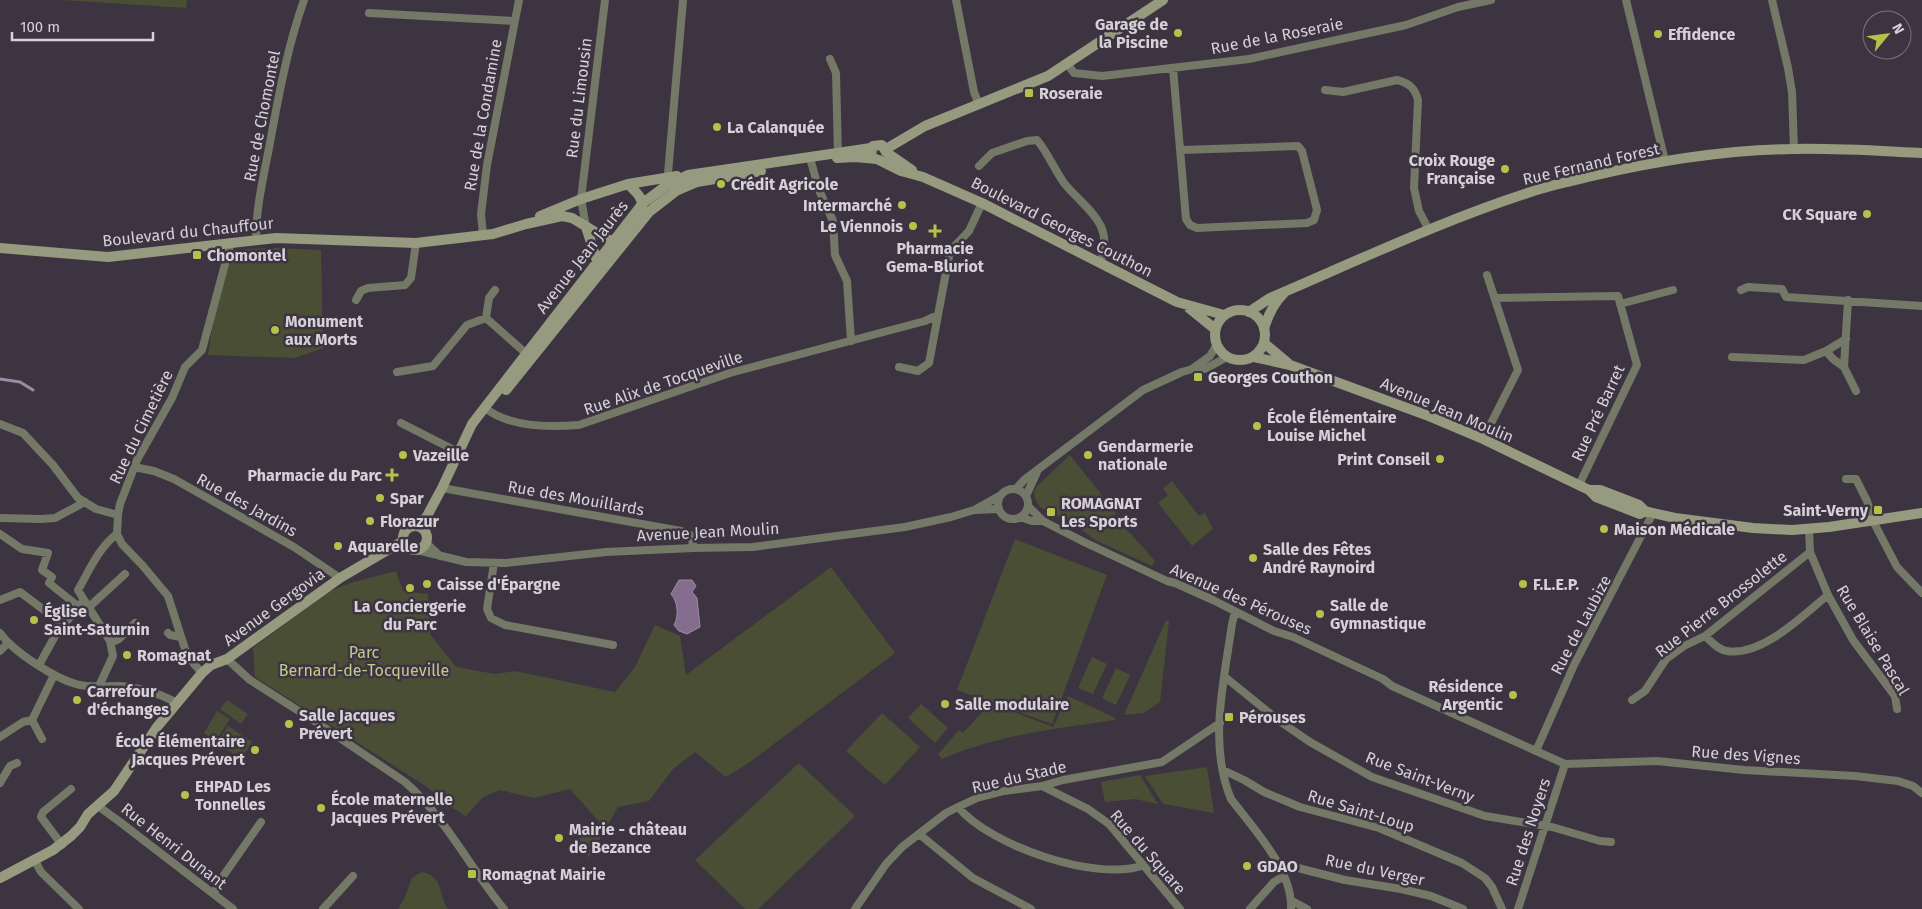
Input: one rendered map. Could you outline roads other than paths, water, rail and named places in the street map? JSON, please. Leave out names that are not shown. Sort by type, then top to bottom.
[{"type":"main road","points":[[884,148],[925,126],[1048,76],[1068,65],[1163,0]]},
{"type":"main road","points":[[884,148],[876,144],[871,148],[871,155],[877,160],[883,158],[884,148],[902,132],[925,126]]},
{"type":"main road","points":[[905,136],[901,148],[906,166]]},
{"type":"main road","name":"Avenue Jean Jaurès","points":[[670,185],[697,182],[871,148]]},
{"type":"main road","name":"Boulevard Georges Couthon","points":[[884,148],[923,177]]},
{"type":"main road","name":"Rue Fernand Forest","points":[[1248,312],[1285,291],[1484,208],[1542,188],[1609,172],[1721,153],[1794,149],[1857,149],[1922,153]]},
{"type":"main road","name":"Avenue Jean Jaurès","points":[[838,155],[877,160]]},
{"type":"main road","name":"Avenue Jean Jaurès","points":[[414,526],[421,524],[444,489],[458,452],[472,424],[487,409],[528,356],[597,261],[613,242],[670,185],[688,175],[810,160]]},
{"type":"main road","name":"Boulevard Georges Couthon","points":[[877,160],[901,171],[923,177],[982,203],[1186,306],[1215,329]]},
{"type":"main road","points":[[628,184],[639,195],[646,208]]},
{"type":"main road","points":[[526,224],[581,199],[628,184],[670,185]]},
{"type":"main road","name":"Avenue Jean Jaurès","points":[[528,356],[625,241],[646,208]]},
{"type":"main road","points":[[526,224],[562,216],[572,218],[613,242],[625,241]]},
{"type":"main road","name":"Boulevard du Chauffour","points":[[0,248],[108,257],[276,238],[416,242],[483,235],[526,224]]},
{"type":"main road","points":[[586,227],[597,261]]},
{"type":"main road","points":[[1264,329],[1255,316],[1248,312],[1232,311],[1224,315],[1218,322],[1215,329],[1216,346],[1227,357],[1240,361],[1254,356],[1260,351],[1264,343],[1264,329],[1268,315],[1275,302],[1285,291]]},
{"type":"main road","name":"Boulevard Georges Couthon","points":[[1186,306],[1224,315]]},
{"type":"main road","name":"Avenue Jean Moulin","points":[[1264,343],[1290,365]]},
{"type":"main road","name":"Avenue Jean Moulin","points":[[1254,356],[1290,365],[1398,404],[1483,439],[1589,490],[1596,497],[1640,514],[1649,512],[1683,519],[1753,528],[1809,528],[1922,513]]},
{"type":"main road","name":"Avenue Jean Jaurès","points":[[425,531],[444,489],[487,409]]},
{"type":"main road","points":[[414,526],[420,527],[425,531],[426,543],[423,548],[417,550],[408,548],[403,541],[405,532],[414,526]]},
{"type":"main road","name":"Avenue Gergovia","points":[[101,803],[114,791],[157,727],[202,673],[211,665],[227,659],[343,576],[403,541]]},
{"type":"main road","points":[[0,878],[62,845],[80,828],[88,814],[101,803]]},
{"type":"street","name":"Rue de Chomontel","points":[[256,239],[256,217],[274,118],[294,28],[304,0]]},
{"type":"street","name":"Rue de la Condamine","points":[[483,235],[481,214],[487,165],[519,0]]},
{"type":"street","name":"Rue du Limousin","points":[[586,227],[581,199],[605,0]]},
{"type":"street","points":[[670,185],[682,0]]},
{"type":"street","points":[[956,0],[974,92],[979,104]]},
{"type":"street","name":"Rue de la Roseraie","points":[[1068,65],[1074,73],[1102,76],[1267,55],[1406,25],[1458,7],[1492,0]]},
{"type":"street","points":[[1626,0],[1665,161]]},
{"type":"street","points":[[1772,0],[1792,92],[1794,149]]},
{"type":"street","points":[[369,13],[514,21]]},
{"type":"street","points":[[830,59],[836,73],[838,155]]},
{"type":"street","points":[[1174,68],[1180,150],[1186,219],[1190,225],[1197,228],[1307,223],[1314,220],[1317,210],[1302,151],[1298,146],[1180,150]]},
{"type":"street","points":[[1325,90],[1343,92],[1397,80],[1405,82],[1412,88],[1418,100],[1414,188],[1420,211],[1429,230]]},
{"type":"street","points":[[979,166],[992,153],[1027,141],[1036,140],[1045,150],[1066,184],[1097,217],[1103,231],[1104,249],[1100,262]]},
{"type":"street","points":[[810,160],[819,190],[833,221],[835,255],[846,280],[851,341]]},
{"type":"street","points":[[899,367],[918,371],[929,363],[950,251],[969,231],[982,203]]},
{"type":"street","name":"Rue du Cimetière","points":[[117,534],[120,504],[134,467],[172,398],[185,367],[202,350],[231,242]]},
{"type":"street","points":[[356,300],[361,291],[368,288],[406,285],[411,278],[416,242]]},
{"type":"street","points":[[1483,439],[1518,370],[1487,275]]},
{"type":"street","points":[[1741,290],[1748,287],[1782,289],[1786,297],[1922,306]]},
{"type":"street","points":[[486,318],[489,298],[495,290]]},
{"type":"street","points":[[1495,298],[1618,296],[1620,304],[1673,290]]},
{"type":"street","points":[[1848,300],[1844,366],[1856,391]]},
{"type":"street","name":"Rue Pré Barret","points":[[1579,485],[1637,365],[1620,304]]},
{"type":"street","name":"Rue Alix de Tocqueville","points":[[487,409],[505,420],[521,423],[579,425],[730,373],[851,341],[938,315]]},
{"type":"street","points":[[486,318],[528,356]]},
{"type":"street","points":[[397,372],[433,366],[467,325],[486,318]]},
{"type":"street","points":[[1732,357],[1804,360],[1826,351],[1846,339]]},
{"type":"street","points":[[1038,470],[1026,496],[1027,510],[1020,517],[1006,517],[999,509],[998,502],[1005,491],[1016,489],[1024,480],[1133,397],[1154,384],[1192,369],[1210,356],[1216,346]]},
{"type":"street","points":[[1826,351],[1833,359],[1844,366]]},
{"type":"street","points":[[1192,369],[1205,369],[1227,357]]},
{"type":"street","points":[[401,423],[458,452]]},
{"type":"street","points":[[0,424],[23,434],[53,465],[78,498],[96,509],[118,515]]},
{"type":"street","name":"Rue des Jardins","points":[[134,467],[154,471],[174,479],[343,576]]},
{"type":"street","points":[[1846,479],[1856,479],[1866,501],[1872,521],[1896,567],[1922,594]]},
{"type":"street","name":"Rue des Mouillards","points":[[444,489],[681,531],[692,536],[693,548]]},
{"type":"street","points":[[1016,489],[1026,496]]},
{"type":"street","name":"Avenue Jean Moulin","points":[[417,550],[441,558],[466,562],[494,563],[606,552],[753,547],[905,527],[974,510],[1001,495]]},
{"type":"street","points":[[0,518],[55,518],[85,502]]},
{"type":"street","name":"Avenue des Pérouses","points":[[1028,506],[1043,521],[1166,581],[1175,583],[1213,600],[1274,631],[1293,637],[1383,679],[1392,686],[1565,764]]},
{"type":"street","name":"Avenue Jean Moulin","points":[[974,510],[999,509]]},
{"type":"street","name":"Rue de Laubize","points":[[1536,751],[1574,665],[1649,512]]},
{"type":"street","name":"Avenue des Pérouses","points":[[1020,517],[1032,521],[1043,521]]},
{"type":"street","name":"Rue Blaise Pascal","points":[[1809,528],[1810,552],[1828,595],[1853,640],[1895,696],[1897,709]]},
{"type":"street","points":[[0,534],[22,549],[48,553],[42,570],[52,577],[49,583],[79,607]]},
{"type":"street","points":[[99,686],[113,656],[110,642],[78,590],[94,561],[110,539],[117,534],[122,544],[168,596],[186,652],[202,673]]},
{"type":"street","points":[[426,543],[441,558]]},
{"type":"street","name":"Rue Pierre Brossolette","points":[[1632,700],[1645,691],[1666,660],[1684,646],[1705,636],[1810,552]]},
{"type":"street","points":[[494,563],[487,609],[491,618],[505,624],[613,646]]},
{"type":"street","points":[[39,665],[55,636],[79,607],[86,604],[125,574]]},
{"type":"street","points":[[0,600],[20,592],[64,625]]},
{"type":"street","points":[[1705,636],[1718,648],[1728,652],[1748,650],[1769,641],[1828,595]]},
{"type":"street","points":[[1235,612],[1220,723],[1220,752],[1226,787],[1231,799],[1279,866],[1284,876],[1291,905],[1307,909]]},
{"type":"street","points":[[110,642],[120,639],[135,623]]},
{"type":"street","points":[[168,633],[181,637]]},
{"type":"street","points":[[0,634],[8,644],[54,675],[77,684],[141,689],[177,703]]},
{"type":"street","points":[[0,651],[8,644]]},
{"type":"street","points":[[227,659],[250,680],[405,782],[434,812],[504,909]]},
{"type":"street","points":[[32,720],[54,675]]},
{"type":"street","name":"Rue Saint-Verny","points":[[1225,677],[1278,720],[1310,742],[1372,777],[1485,816],[1544,826],[1600,841],[1612,842]]},
{"type":"street","points":[[0,737],[23,722],[32,720]]},
{"type":"street","points":[[32,720],[42,739]]},
{"type":"street","name":"Rue du Stade","points":[[855,909],[886,864],[902,847],[946,812],[977,798],[1004,791],[1042,786],[1063,780],[1162,762],[1220,723]]},
{"type":"street","name":"Rue des Vignes","points":[[1565,764],[1657,761],[1761,772],[1855,776],[1898,781],[1913,786],[1922,793]]},
{"type":"street","points":[[0,783],[10,766],[17,763]]},
{"type":"street","name":"Rue des Noyers","points":[[1518,909],[1565,764]]},
{"type":"street","name":"Rue Saint-Loup","points":[[1223,770],[1264,792],[1300,807],[1379,828],[1462,863],[1485,878],[1492,887],[1502,909]]},
{"type":"street","name":"Rue du Square","points":[[1042,786],[1088,809],[1109,824],[1180,909]]},
{"type":"street","points":[[62,845],[42,817],[43,812],[71,789]]},
{"type":"street","name":"Rue Henri Dunant","points":[[101,803],[120,822],[233,909]]},
{"type":"street","points":[[958,806],[966,816],[991,832],[1019,847],[1048,858],[1072,865],[1106,870],[1133,869],[1144,865]]},
{"type":"street","points":[[214,894],[219,882],[262,822]]},
{"type":"street","points":[[919,834],[973,878],[1031,909]]},
{"type":"street","points":[[34,859],[41,872],[79,909]]},
{"type":"street","name":"Rue du Verger","points":[[1279,866],[1298,868],[1345,880],[1431,896],[1463,909]]},
{"type":"street","points":[[323,909],[353,876]]},
{"type":"street","points":[[1250,909],[1274,882],[1284,876]]},
{"type":"waterway","points":[[0,379],[20,382],[33,390]]},
{"type":"place","name":"Garage de la Piscine","points":[[1178,33]]},
{"type":"place","name":"Effidence","points":[[1658,34]]},
{"type":"place","name":"Roseraie","points":[[1029,93]]},
{"type":"place","name":"La Calanquée","points":[[717,127]]},
{"type":"place","name":"Croix Rouge Française","points":[[1505,169]]},
{"type":"place","name":"Crédit Agricole","points":[[721,184]]},
{"type":"place","name":"Intermarché","points":[[902,205]]},
{"type":"place","name":"CK Square","points":[[1867,214]]},
{"type":"place","name":"Le Viennois","points":[[913,226]]},
{"type":"place","name":"Pharmacie Gema-Bluriot","points":[[935,231]]},
{"type":"place","name":"Chomontel","points":[[197,255]]},
{"type":"place","name":"Monument aux Morts","points":[[275,330]]},
{"type":"place","name":"Georges Couthon","points":[[1198,377]]},
{"type":"place","name":"École Élémentaire Louise Michel","points":[[1257,426]]},
{"type":"place","name":"Vazeille","points":[[403,455]]},
{"type":"place","name":"Gendarmerie nationale","points":[[1088,455]]},
{"type":"place","name":"Print Conseil","points":[[1440,459]]},
{"type":"place","name":"Pharmacie du Parc","points":[[392,475]]},
{"type":"place","name":"Spar","points":[[380,498]]},
{"type":"place","name":"Saint-Verny","points":[[1878,510]]},
{"type":"place","name":"ROMAGNAT Les Sports","points":[[1051,512]]},
{"type":"place","name":"Florazur","points":[[370,521]]},
{"type":"place","name":"Maison Médicale","points":[[1604,529]]},
{"type":"place","name":"Aquarelle","points":[[338,546]]},
{"type":"place","name":"Salle des Fêtes André Raynoird","points":[[1253,558]]},
{"type":"place","name":"Caisse d'Épargne","points":[[427,584]]},
{"type":"place","name":"F.L.E.P.","points":[[1523,584]]},
{"type":"place","name":"La Conciergerie du Parc","points":[[410,588]]},
{"type":"place","name":"Salle de Gymnastique","points":[[1320,614]]},
{"type":"place","name":"Église Saint-Saturnin","points":[[34,620]]},
{"type":"place","name":"Romagnat","points":[[127,655]]},
{"type":"place","name":"Résidence Argentic","points":[[1513,695]]},
{"type":"place","name":"Carrefour d'échanges","points":[[77,700]]},
{"type":"place","name":"Salle modulaire","points":[[945,704]]},
{"type":"place","name":"Pérouses","points":[[1229,717]]},
{"type":"place","name":"Salle Jacques Prévert","points":[[289,724]]},
{"type":"place","name":"École Élémentaire Jacques Prévert","points":[[255,750]]},
{"type":"place","name":"EHPAD Les Tonnelles","points":[[185,795]]},
{"type":"place","name":"École maternelle Jacques Prévert","points":[[321,808]]},
{"type":"place","name":"Mairie - château de Bezance","points":[[559,838]]},
{"type":"place","name":"GDAO","points":[[1247,866]]},
{"type":"place","name":"Romagnat Mairie","points":[[472,874]]},
{"type":"park label","name":"Parc Bernard-de-Tocqueville","points":[[364,661]]}]
